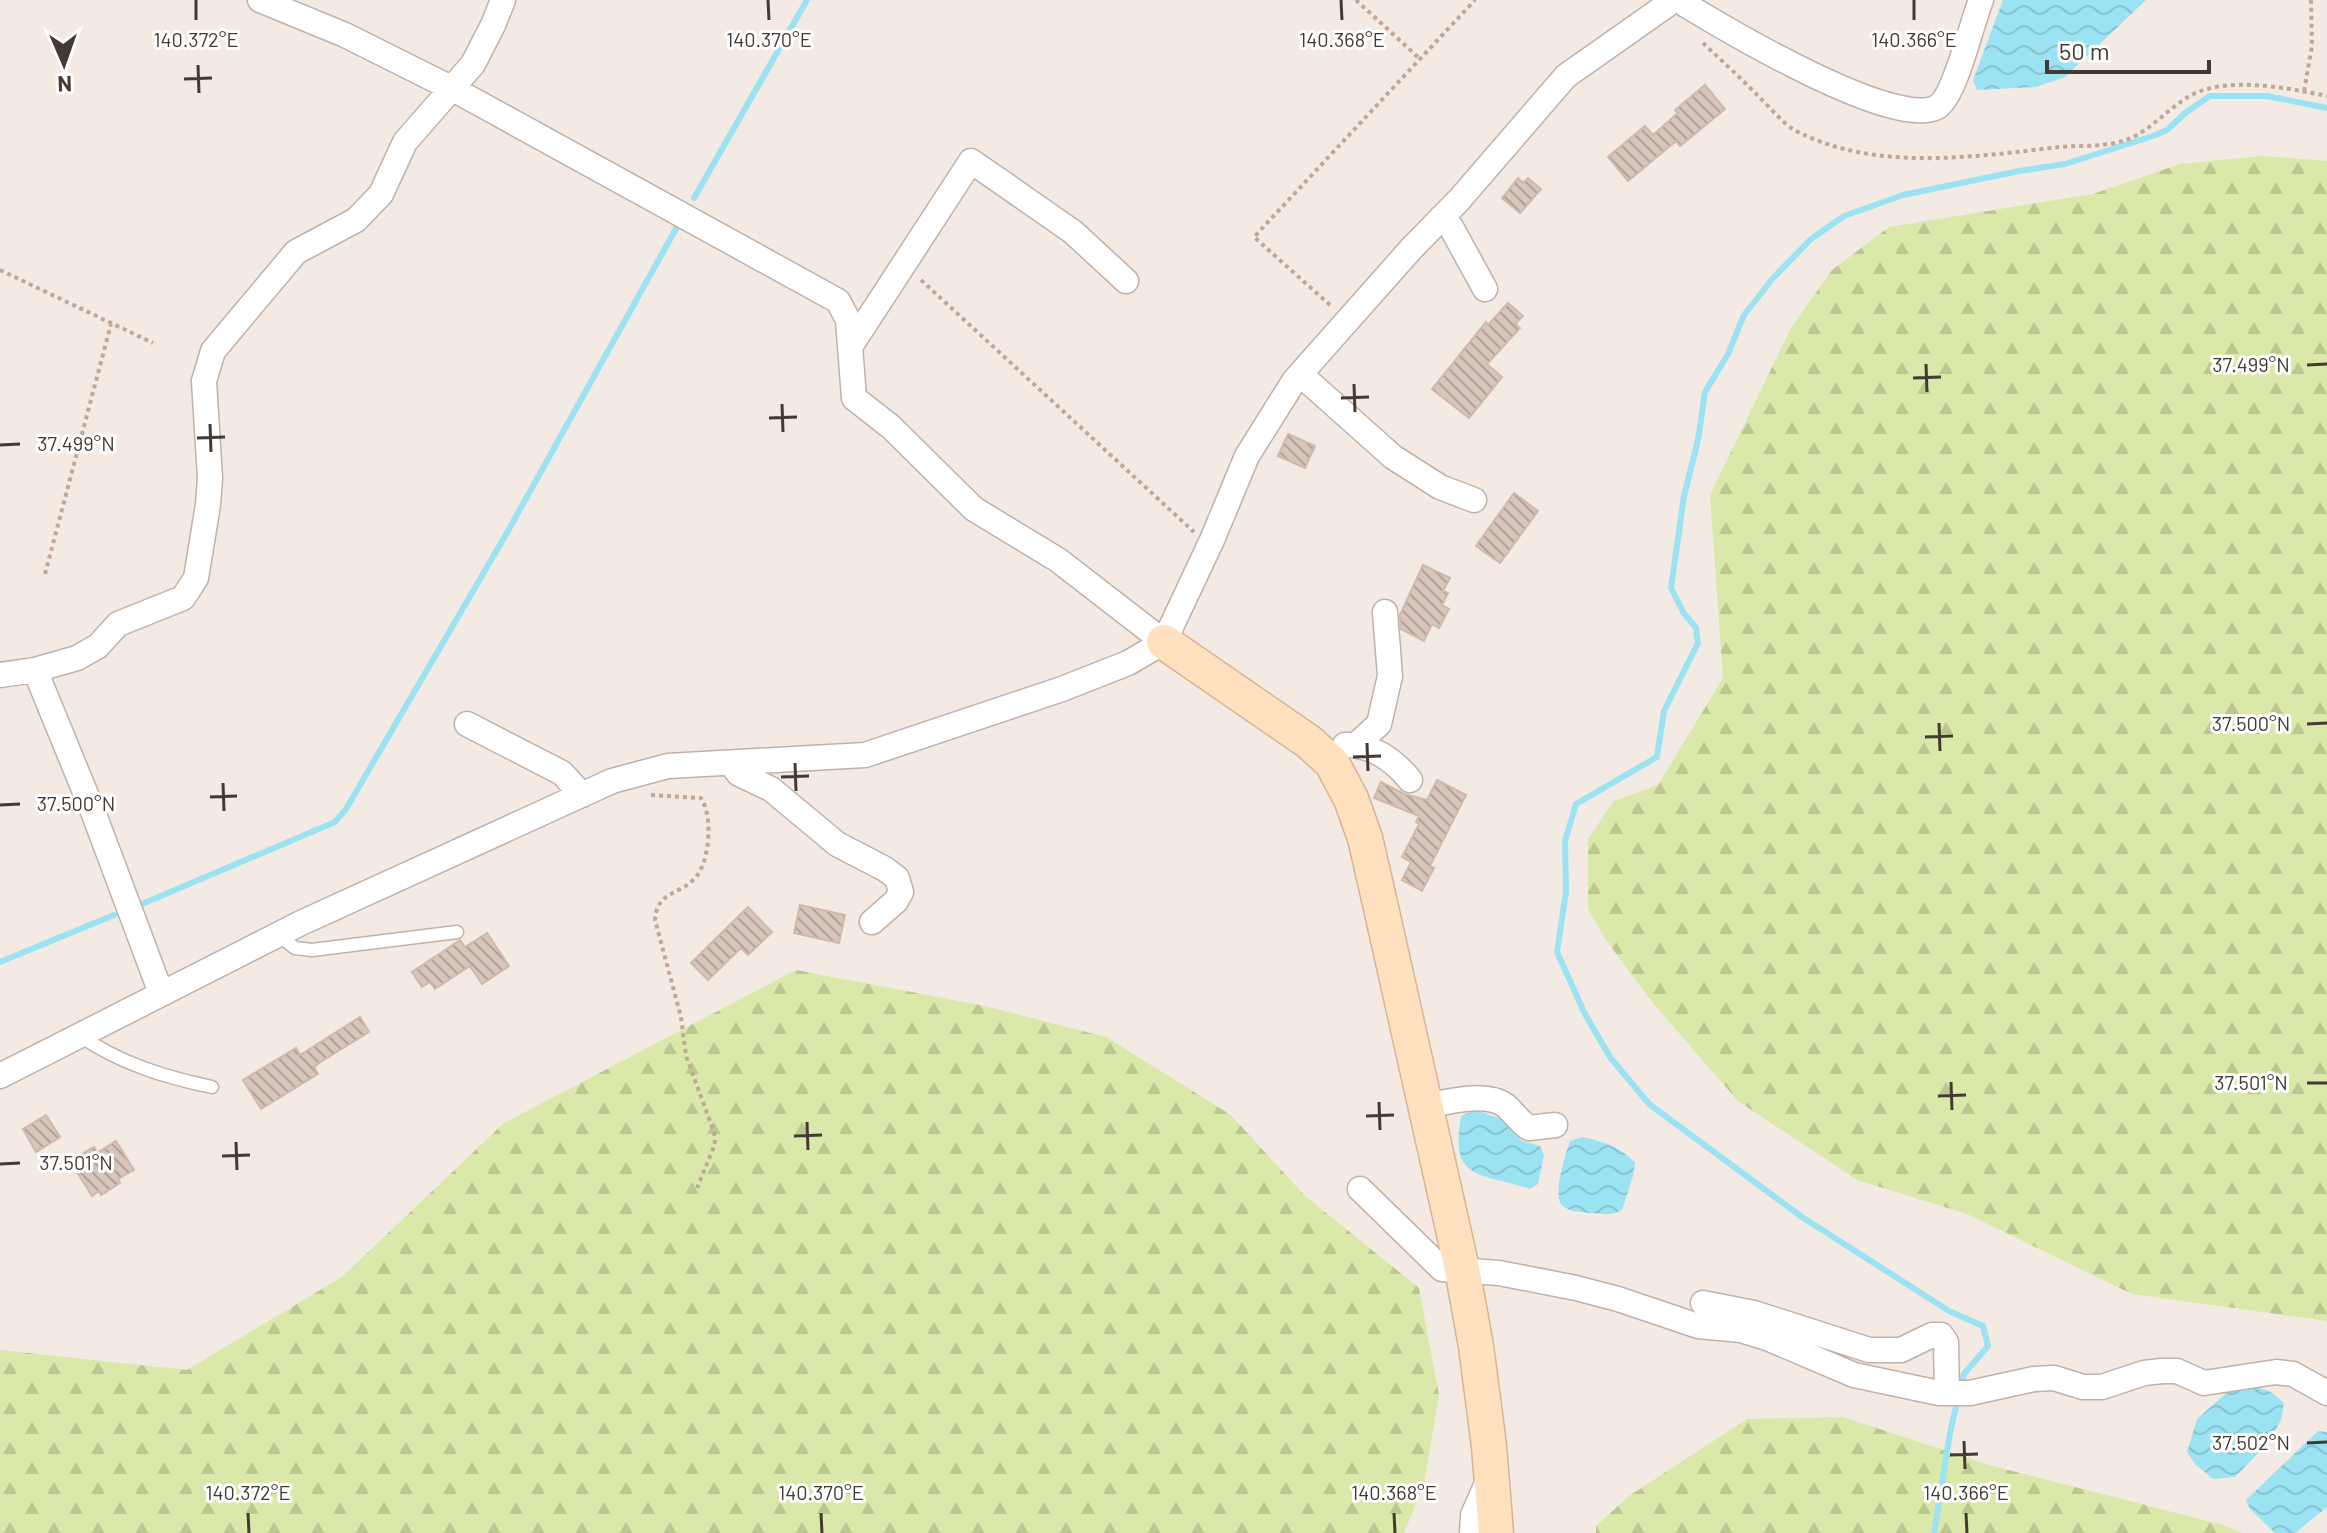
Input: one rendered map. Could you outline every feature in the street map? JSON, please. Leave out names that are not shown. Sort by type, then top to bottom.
[{"type":"street","points":[[260,0],[345,35],[453,89],[838,301],[848,320],[854,398],[891,427],[974,509],[1058,560],[1164,642],[1309,742],[1341,751],[1386,756],[1410,780]]},
{"type":"street","points":[[0,675],[35,670],[77,658],[98,646],[118,624],[183,598],[190,589],[196,578],[208,505],[210,478],[204,381],[213,351],[296,252],[356,220],[381,194],[405,142],[473,64],[503,0]]},
{"type":"street","points":[[1682,0],[1742,39],[1856,94],[1892,107],[1926,110],[1937,107],[1946,99],[1956,78],[1981,0]]},
{"type":"street","points":[[0,1076],[277,935],[612,781],[668,766],[865,755],[1062,689],[1128,663],[1164,642],[1247,456],[1300,374],[1566,76],[1660,3]]},
{"type":"street","points":[[850,347],[971,161],[1073,232],[1126,281]]},
{"type":"street","points":[[1441,218],[1451,227],[1485,289]]},
{"type":"street","points":[[1300,374],[1393,457],[1440,487],[1474,500]]},
{"type":"street","points":[[1385,612],[1390,676],[1379,724],[1341,751],[1332,763],[1351,799],[1365,838],[1462,1269],[1476,1346],[1496,1533]]},
{"type":"street","points":[[35,670],[92,809],[161,993]]},
{"type":"street","points":[[467,724],[562,773],[582,795]]},
{"type":"street","points":[[730,763],[739,774],[771,789],[797,808],[837,844],[897,878],[901,892],[896,901],[872,922]]},
{"type":"street","points":[[1425,1106],[1463,1098],[1490,1100],[1504,1105],[1529,1128],[1555,1125]]},
{"type":"street","points":[[1360,1189],[1442,1269],[1499,1273],[1576,1288],[1698,1326],[1741,1330],[1854,1375],[1895,1385],[1947,1393],[1970,1393],[2044,1378],[2083,1387],[2102,1387],[2144,1373],[2162,1371],[2177,1371],[2204,1383],[2276,1372],[2293,1374],[2327,1393]]},
{"type":"street","points":[[1703,1303],[1754,1313],[1869,1350],[1901,1350],[1932,1335],[1941,1335],[1946,1342],[1947,1393]]},
{"type":"street","points":[[1472,1533],[1473,1515],[1491,1475]]},
{"type":"lane","points":[[277,935],[295,948],[312,950],[457,932]]},
{"type":"lane","points":[[79,1035],[106,1054],[175,1079],[212,1087]]},
{"type":"path","points":[[1356,0],[1420,59]]},
{"type":"path","points":[[1349,322],[1254,237],[1475,0]]},
{"type":"path","points":[[2304,91],[2312,46],[2311,0]]},
{"type":"path","points":[[1702,43],[1792,129],[1832,147],[1882,156],[1979,156],[2109,145],[2133,137],[2196,92],[2256,84],[2327,96]]},
{"type":"path","points":[[904,265],[1209,546]]},
{"type":"path","points":[[0,270],[153,343]]},
{"type":"path","points":[[45,574],[111,324]]},
{"type":"path","points":[[612,781],[620,792],[701,798],[708,809],[702,867],[695,878],[664,897],[656,908],[655,920],[681,1017],[686,1056],[714,1132],[715,1144],[697,1188]]},
{"type":"green space","points":[[2262,156],[2327,161],[2327,1321],[2132,1294],[1967,1214],[1857,1180],[1738,1101],[1652,1002],[1606,940],[1588,909],[1588,839],[1614,801],[1658,785],[1723,678],[1710,495],[1791,328],[1832,270],[1889,227],[2093,194],[2180,164]]},
{"type":"green space","points":[[796,970],[985,1006],[1106,1037],[1231,1115],[1304,1195],[1419,1288],[1439,1395],[1424,1484],[1404,1533],[0,1533],[0,1350],[187,1370],[342,1277],[504,1123]]},
{"type":"green space","points":[[1843,1417],[1989,1465],[2223,1525],[2242,1533],[1596,1533],[1596,1526],[1629,1496],[1747,1419]]},
{"type":"water","points":[[2003,0],[2146,0],[2065,77],[2036,87],[1977,90],[1973,80]]},
{"type":"water","points":[[1476,1110],[1501,1119],[1522,1141],[1540,1146],[1544,1155],[1538,1184],[1530,1189],[1483,1176],[1465,1164],[1460,1153],[1461,1116]]},
{"type":"water","points":[[1582,1137],[1617,1149],[1635,1163],[1622,1210],[1607,1214],[1583,1212],[1561,1204],[1559,1182],[1568,1147],[1570,1141]]},
{"type":"water","points":[[2250,1385],[2271,1392],[2284,1403],[2281,1420],[2268,1443],[2235,1477],[2213,1479],[2195,1464],[2187,1452],[2197,1419],[2230,1390]]},
{"type":"water","points":[[2318,1431],[2327,1432],[2327,1507],[2295,1533],[2275,1533],[2250,1509],[2246,1500]]},
{"type":"building","points":[[1705,85],[1725,109],[1680,146],[1676,141],[1628,181],[1608,157],[1645,126],[1653,135],[1678,113],[1675,110]]},
{"type":"building","points":[[1518,178],[1523,183],[1528,178],[1541,189],[1520,213],[1502,198]]},
{"type":"building","points":[[1508,303],[1523,316],[1515,324],[1520,328],[1487,364],[1502,377],[1469,418],[1432,389],[1486,322],[1488,325]]},
{"type":"building","points":[[1288,434],[1315,446],[1305,468],[1278,456]]},
{"type":"building","points":[[1514,493],[1538,511],[1500,563],[1476,546]]},
{"type":"building","points":[[1423,565],[1450,578],[1443,591],[1448,593],[1442,605],[1449,609],[1439,628],[1432,624],[1424,641],[1401,629],[1400,615]]},
{"type":"building","points":[[1437,780],[1466,795],[1430,866],[1434,868],[1422,891],[1402,880],[1411,862],[1402,857],[1419,824],[1416,822],[1419,816],[1374,798],[1381,782],[1404,794],[1427,800]]},
{"type":"building","points":[[800,905],[845,915],[839,943],[794,933]]},
{"type":"building","points":[[748,907],[772,932],[748,955],[741,948],[708,980],[691,963]]},
{"type":"building","points":[[487,933],[509,966],[482,984],[470,966],[435,989],[430,982],[422,987],[412,972],[460,940],[465,947]]},
{"type":"building","points":[[360,1017],[369,1032],[314,1067],[318,1074],[261,1109],[243,1080],[296,1048],[300,1055]]},
{"type":"building","points":[[46,1115],[60,1137],[36,1152],[23,1129]]},
{"type":"building","points":[[116,1141],[134,1170],[118,1179],[120,1183],[101,1195],[99,1191],[92,1196],[70,1161],[94,1147],[97,1153]]},
{"type":"waterway","points":[[694,198],[807,0]]},
{"type":"waterway","points":[[1961,1388],[1964,1374],[1988,1346],[1983,1326],[1949,1311],[1802,1217],[1649,1104],[1610,1057],[1585,1014],[1557,952],[1566,892],[1565,841],[1576,804],[1657,757],[1664,711],[1698,643],[1696,628],[1683,612],[1671,588],[1684,496],[1698,440],[1705,392],[1728,354],[1744,315],[1774,277],[1811,239],[1844,216],[1903,195],[2065,164],[2153,136],[2167,130],[2210,96],[2267,96],[2327,108]]},
{"type":"waterway","points":[[142,904],[335,822],[346,809],[508,531],[678,225]]},
{"type":"waterway","points":[[0,962],[114,915]]},
{"type":"waterway","points":[[1934,1533],[1958,1398]]}]
